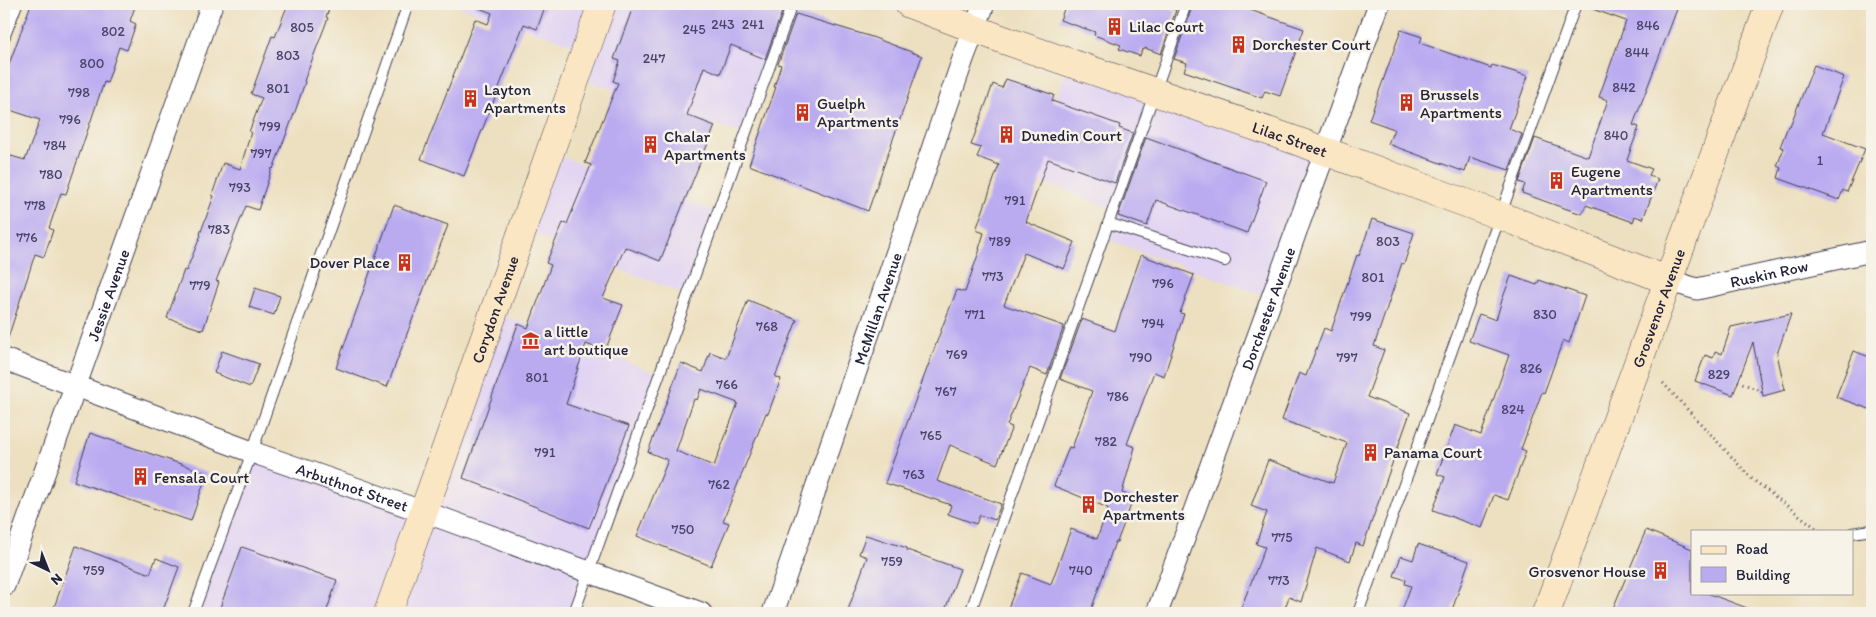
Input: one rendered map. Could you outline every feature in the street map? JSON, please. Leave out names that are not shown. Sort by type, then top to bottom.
[{"type":"street","name":"Jessie Avenue","points":[[4,586],[212,4]]},
{"type":"street","name":"Corydon Avenue","points":[[388,613],[602,4]]},
{"type":"street","name":"Lilac Street","points":[[909,4],[979,16],[1004,40],[1325,152],[1501,216],[1667,280]]},
{"type":"street","name":"Dorchester Avenue","points":[[1156,613],[1379,4]]},
{"type":"street","name":"Grosvenor Avenue","points":[[1546,613],[1770,4]]},
{"type":"street","name":"McMillan Avenue","points":[[773,613],[979,16]]},
{"type":"street","name":"Ruskin Row","points":[[1667,280],[1697,289],[1872,251]]},
{"type":"street","name":"Arbuthnot Street","points":[[4,359],[252,452],[701,613]]},
{"type":"lane","points":[[4,38],[16,4]]},
{"type":"lane","points":[[193,613],[252,452],[408,4]]},
{"type":"lane","points":[[574,613],[792,4]]},
{"type":"lane","points":[[970,613],[1186,4]]},
{"type":"lane","points":[[1358,613],[1576,4]]},
{"type":"lane","points":[[1108,223],[1225,261]]},
{"type":"lane","points":[[1854,533],[1872,530]]},
{"type":"path","points":[[1738,381],[1762,392]]},
{"type":"path","points":[[1663,383],[1752,479],[1819,530]]},
{"type":"shaded area","points":[[450,4],[792,4],[745,135],[577,77],[586,50]]},
{"type":"shaded area","points":[[1069,62],[1325,152],[1272,298],[1103,238],[1113,209],[1029,177]]},
{"type":"shaded area","points":[[550,153],[718,212],[688,296],[523,230]]},
{"type":"shaded area","points":[[493,312],[659,374],[574,613],[193,613],[252,452],[413,510]]},
{"type":"building","points":[[31,4],[136,4],[130,21],[136,24],[127,50],[119,47],[107,83],[104,82],[66,194],[61,193],[49,228],[53,230],[44,257],[35,254],[8,338],[4,337],[4,154],[25,160],[40,120],[4,108],[4,78]]},
{"type":"building","points":[[288,4],[331,4],[326,17],[328,18],[304,81],[296,109],[272,168],[258,210],[246,206],[216,281],[219,282],[203,330],[167,318],[184,270],[186,271],[201,235],[223,163],[240,169],[251,132],[249,132],[262,98],[251,94],[272,36],[275,37]]},
{"type":"building","name":"Layton Apartments","points":[[475,4],[546,4],[537,29],[524,24],[464,176],[421,159],[475,19],[488,24],[492,13],[474,6]]},
{"type":"building","points":[[634,4],[765,4],[783,9],[765,59],[731,45],[720,74],[704,67],[687,115],[715,126],[660,261],[625,247],[603,298],[623,305],[605,351],[586,344],[566,404],[629,426],[589,528],[463,478],[518,324],[528,328],[551,265],[546,263],[563,223],[567,224],[591,165],[585,163],[618,83],[613,81],[620,61],[614,59]]},
{"type":"building","name":"Lilac Court","points":[[1066,4],[1158,4],[1176,10],[1161,54],[1145,48],[1144,50],[1142,49],[1140,56],[1119,49],[1121,45],[1094,35],[1095,32],[1060,20]]},
{"type":"building","name":"Dorchester Court","points":[[1193,4],[1233,4],[1304,29],[1280,96],[1265,91],[1262,98],[1184,71],[1187,63],[1174,59]]},
{"type":"building","points":[[1584,4],[1679,4],[1633,125],[1639,127],[1627,160],[1652,169],[1649,175],[1658,179],[1643,219],[1635,216],[1633,222],[1586,205],[1582,214],[1558,206],[1522,193],[1525,184],[1519,182],[1535,138],[1588,157],[1608,100],[1599,97],[1626,21],[1584,6]]},
{"type":"building","name":"Guelph Apartments","points":[[796,14],[872,37],[922,56],[868,211],[749,165],[776,87],[774,87],[781,65],[778,64]]},
{"type":"building","name":"Brussels Apartments","points":[[1401,30],[1422,37],[1420,43],[1491,68],[1492,65],[1528,76],[1509,129],[1522,134],[1509,170],[1470,157],[1465,172],[1388,144],[1394,129],[1369,120]]},
{"type":"building","points":[[1814,65],[1844,77],[1823,133],[1865,149],[1847,192],[1843,190],[1839,200],[1778,178],[1781,168],[1777,166],[1784,148],[1780,147]]},
{"type":"building","points":[[1006,79],[1054,95],[1052,101],[1120,125],[1119,128],[1133,133],[1115,183],[1048,159],[1026,222],[1075,242],[1064,269],[1024,253],[1004,305],[1064,326],[1047,375],[1030,368],[1007,425],[1012,427],[997,464],[950,445],[937,481],[1001,504],[995,520],[980,515],[976,524],[948,514],[951,505],[885,483],[957,290],[965,292],[980,249],[984,233],[976,230],[999,165],[977,157],[981,148],[971,145],[993,84],[1002,88]]},
{"type":"building","points":[[1146,137],[1266,181],[1247,233],[1156,200],[1147,226],[1118,216]]},
{"type":"building","name":"Dover Place","points":[[394,205],[448,225],[387,387],[336,368]]},
{"type":"building","points":[[1372,219],[1414,233],[1374,346],[1384,350],[1367,397],[1410,413],[1363,546],[1356,543],[1350,561],[1317,548],[1301,602],[1289,597],[1283,613],[1239,613],[1265,547],[1256,544],[1267,512],[1251,506],[1268,460],[1333,483],[1347,443],[1282,420],[1299,373],[1306,376],[1324,328],[1331,331],[1357,255],[1359,256]]},
{"type":"building","points":[[1141,255],[1194,275],[1180,313],[1184,314],[1164,376],[1154,372],[1127,444],[1135,447],[1122,493],[1134,497],[1117,542],[1115,542],[1090,613],[1006,613],[1022,573],[1051,584],[1071,529],[1097,539],[1108,508],[1054,486],[1069,447],[1072,448],[1092,391],[1060,379],[1082,319],[1115,331]]},
{"type":"building","points":[[1511,276],[1537,285],[1539,280],[1585,296],[1569,343],[1563,340],[1544,393],[1542,392],[1521,449],[1526,451],[1508,500],[1494,495],[1482,528],[1433,510],[1445,477],[1437,474],[1455,425],[1481,435],[1509,355],[1469,341],[1479,314],[1496,320]]},
{"type":"building","points":[[255,288],[280,296],[274,315],[249,307]]},
{"type":"building","points":[[748,300],[797,320],[775,377],[781,379],[723,521],[729,523],[711,566],[637,536],[668,460],[648,452],[681,363],[703,372],[710,352],[726,358]],"holes":[[[701,389],[738,403],[714,466],[676,451],[694,399],[697,400]]]},
{"type":"building","points":[[1791,314],[1777,354],[1785,390],[1763,396],[1753,342],[1733,395],[1695,381],[1705,355],[1713,358],[1715,351],[1722,354],[1731,327]]},
{"type":"building","points":[[222,351],[259,364],[250,387],[214,373]]},
{"type":"building","points":[[1854,351],[1872,358],[1872,410],[1836,397]]},
{"type":"building","name":"Fensala Court","points":[[90,433],[207,473],[191,521],[74,481]]},
{"type":"building","name":"Grosvenor House","points":[[1646,530],[1691,549],[1691,594],[1710,594],[1755,611],[1755,613],[1611,613]]},
{"type":"building","points":[[866,535],[907,548],[907,550],[960,569],[944,613],[847,613],[867,557],[859,554]]},
{"type":"building","points":[[1418,544],[1469,561],[1451,613],[1401,613],[1411,586],[1405,584],[1406,580],[1394,576],[1401,556],[1413,560]]},
{"type":"building","points":[[76,546],[150,574],[156,558],[179,567],[162,613],[52,613]]},
{"type":"building","points":[[242,547],[337,580],[326,613],[218,613]]},
{"type":"place","name":"Lilac Court","points":[[1115,26]]},
{"type":"place","name":"Dorchester Court","points":[[1238,44]]},
{"type":"place","name":"Layton Apartments","points":[[470,98]]},
{"type":"place","name":"Brussels Apartments","points":[[1406,103]]},
{"type":"place","name":"Guelph Apartments","points":[[803,112]]},
{"type":"place","name":"Dunedin Court","points":[[1007,135]]},
{"type":"place","name":"Chalar Apartments","points":[[650,145]]},
{"type":"place","name":"Eugene Apartments","points":[[1557,180]]},
{"type":"place","name":"Dover Place","points":[[404,262]]},
{"type":"place","name":"a little art boutique","points":[[530,340]]},
{"type":"place","name":"Panama Court","points":[[1370,452]]},
{"type":"place","name":"Fensala Court","points":[[140,477]]},
{"type":"place","name":"Dorchester Apartments","points":[[1089,505]]},
{"type":"place","name":"Grosvenor House","points":[[1660,571]]}]
